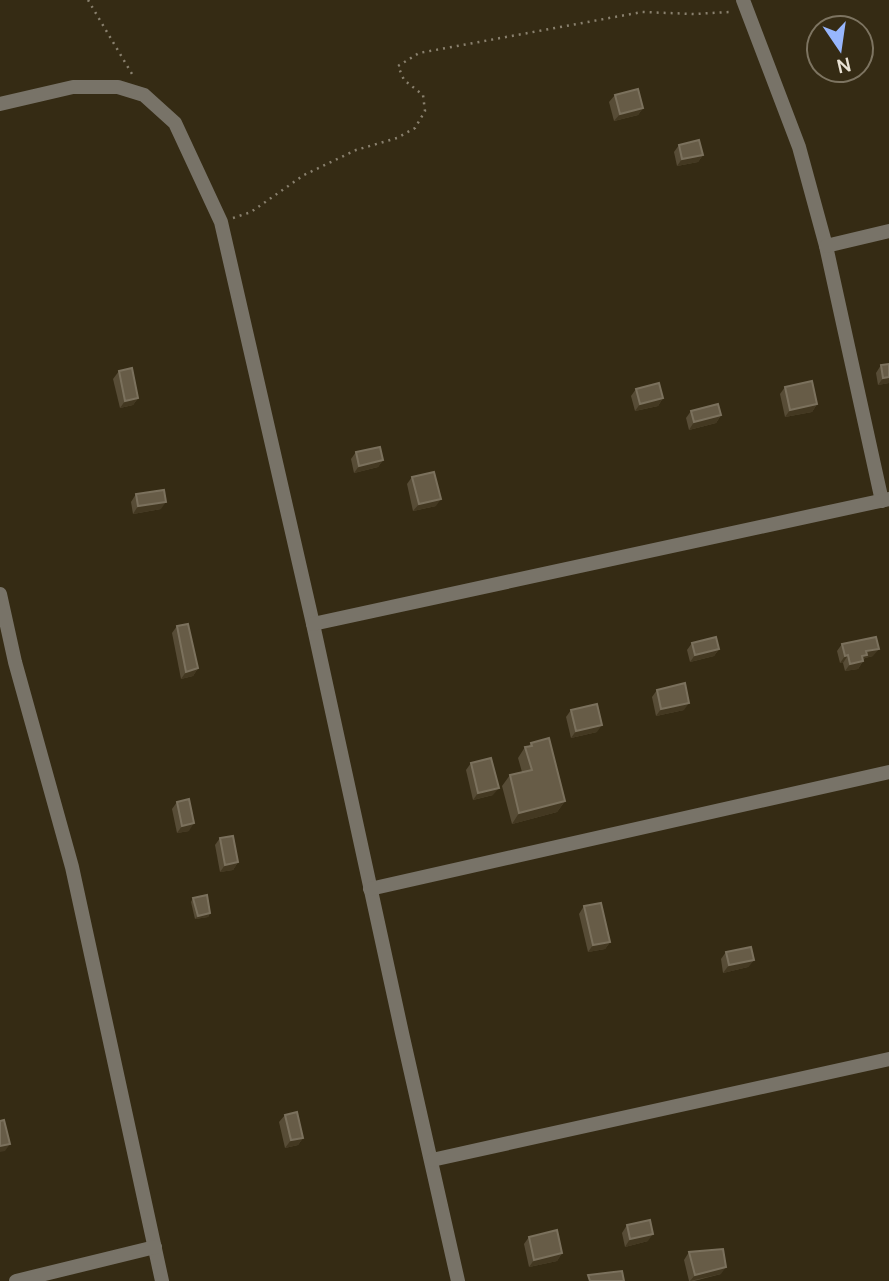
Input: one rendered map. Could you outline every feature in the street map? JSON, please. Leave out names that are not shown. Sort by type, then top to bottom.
[{"type":"street","points":[[313,624],[886,500],[826,246],[796,137],[745,5]]},
{"type":"street","points":[[0,104],[73,87],[118,87],[144,95],[175,123],[221,222],[458,1281]]},
{"type":"street","points":[[826,246],[889,231]]},
{"type":"street","points":[[0,594],[15,662],[72,867],[162,1281]]},
{"type":"street","points":[[370,889],[889,772]]},
{"type":"street","points":[[432,1160],[889,1059]]},
{"type":"street","points":[[16,1281],[155,1247]]},
{"type":"path","points":[[88,0],[144,95]]},
{"type":"path","points":[[221,222],[251,212],[304,174],[356,150],[397,138],[415,128],[425,111],[424,95],[404,80],[398,66],[419,54],[642,12],[694,14],[745,5]]},
{"type":"building","points":[[638,89],[643,108],[620,114],[615,95]]},
{"type":"building","points":[[699,140],[703,155],[682,159],[679,145]]},
{"type":"building","points":[[889,364],[889,377],[883,378],[881,365]]},
{"type":"building","points":[[132,368],[138,398],[125,401],[119,371]]},
{"type":"building","points":[[812,381],[817,404],[790,410],[785,387]]},
{"type":"building","points":[[659,383],[663,398],[640,404],[636,389]]},
{"type":"building","points":[[718,404],[721,415],[694,422],[691,411]]},
{"type":"building","points":[[380,447],[383,460],[359,466],[356,452]]},
{"type":"building","points":[[434,472],[441,499],[419,504],[412,477]]},
{"type":"building","points":[[164,490],[166,502],[138,506],[136,494]]},
{"type":"building","points":[[188,624],[198,668],[186,672],[177,626]]},
{"type":"building","points":[[716,637],[719,649],[695,655],[692,643]]},
{"type":"building","points":[[876,637],[879,649],[866,651],[867,655],[862,656],[863,661],[850,664],[842,644]]},
{"type":"building","points":[[685,683],[689,703],[661,709],[657,690]]},
{"type":"building","points":[[597,704],[602,725],[576,731],[571,710]]},
{"type":"building","points":[[549,738],[565,801],[519,813],[510,775],[532,770],[525,747]]},
{"type":"building","points":[[491,758],[499,788],[478,793],[471,763]]},
{"type":"building","points":[[189,799],[194,823],[182,826],[177,802]]},
{"type":"building","points":[[233,836],[238,862],[225,865],[220,838]]},
{"type":"building","points":[[207,895],[210,913],[198,916],[193,898]]},
{"type":"building","points":[[601,903],[610,942],[593,945],[584,906]]},
{"type":"building","points":[[751,947],[754,960],[729,965],[726,952]]},
{"type":"building","points":[[297,1112],[303,1138],[291,1140],[285,1115]]},
{"type":"building","points":[[4,1120],[10,1144],[0,1146],[0,1121]]},
{"type":"building","points":[[650,1220],[653,1234],[630,1239],[627,1225]]},
{"type":"building","points":[[557,1230],[562,1253],[534,1260],[529,1237]]},
{"type":"building","points":[[723,1249],[726,1267],[695,1275],[689,1252]]},
{"type":"building","points":[[622,1271],[624,1281],[590,1281],[588,1275]]}]
